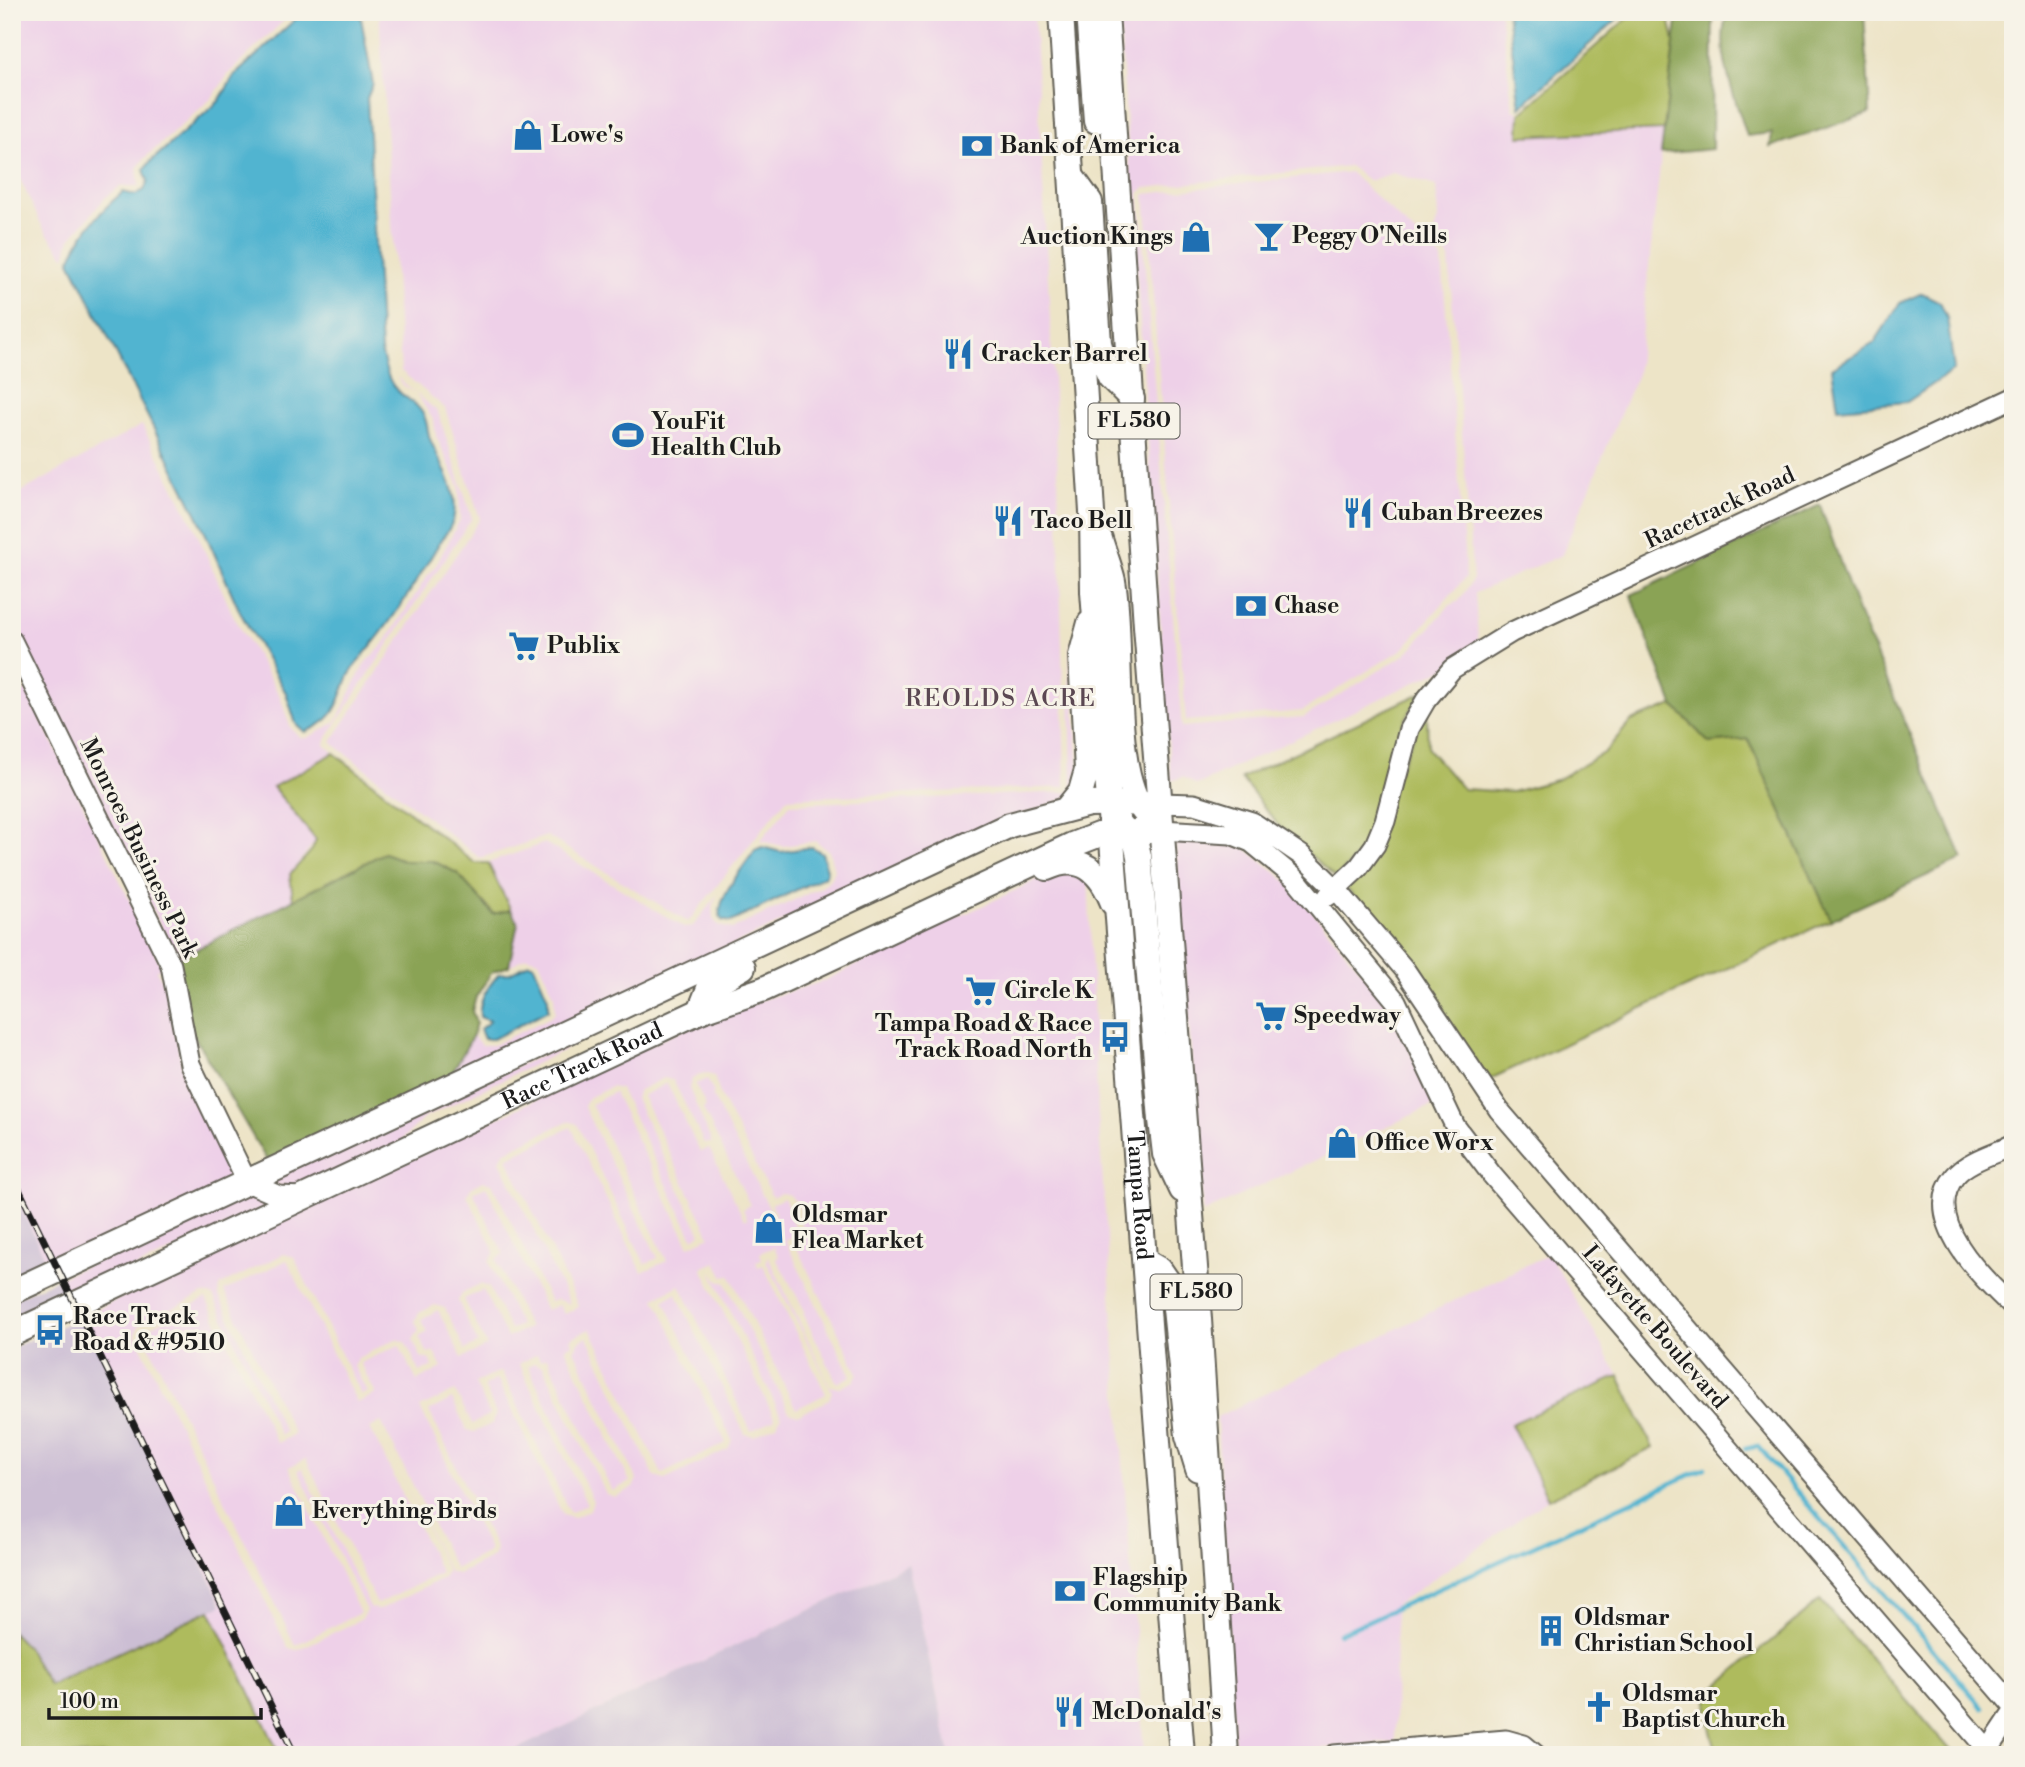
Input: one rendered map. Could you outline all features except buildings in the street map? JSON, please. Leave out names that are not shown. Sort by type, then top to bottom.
[{"type":"main road","name":"FL 580","points":[[1061,12],[1092,512],[1095,606],[1123,811]]},
{"type":"main road","points":[[1088,12],[1096,132],[1117,184]]},
{"type":"main road","name":"FL 580","points":[[1106,12],[1155,749],[1123,811]]},
{"type":"main road","points":[[1071,177],[1090,202],[1100,343],[1106,368],[1132,399]]},
{"type":"main road","points":[[1092,512],[1113,581],[1126,767],[1123,811],[1136,843],[1142,874],[1166,1154],[1189,1206]]},
{"type":"main road","points":[[1068,807],[1081,791],[1087,770],[1081,656],[1095,606]]},
{"type":"main road","name":"Race Track Road","points":[[12,1292],[1010,825],[1068,807],[1123,811],[1161,830]]},
{"type":"main road","name":"FL 580","points":[[1123,811],[1161,830],[1226,1755]]},
{"type":"main road","points":[[700,1011],[817,951],[1123,811]]},
{"type":"main road","name":"Race Track Road","points":[[12,1334],[700,1011],[764,989],[1072,845],[1123,811]]},
{"type":"main road","name":"Tampa Road","points":[[1123,811],[1119,922],[1182,1755]]},
{"type":"main road","points":[[700,1011],[710,986],[721,977],[922,883],[970,844]]},
{"type":"main road","points":[[764,989],[818,975],[1056,863],[1083,863],[1106,883],[1119,922]]},
{"type":"main road","points":[[643,996],[680,998],[700,1011]]},
{"type":"main road","points":[[401,1151],[428,1125],[578,1049],[584,1042],[590,1022],[605,1034],[622,1040],[640,1040]]},
{"type":"main road","points":[[334,1142],[372,1165]]},
{"type":"main road","points":[[1146,1262],[1160,1270],[1173,1289],[1188,1436],[1210,1506]]},
{"type":"street","name":"Racetrack Road","points":[[1336,889],[1359,867],[1375,845],[1385,821],[1409,729],[1426,700],[1452,669],[1512,632],[2013,398]]},
{"type":"street","name":"Monroes Business Park","points":[[12,641],[171,965],[190,1064],[247,1182]]},
{"type":"street","name":"Lafayette Boulevard","points":[[1123,811],[1202,805],[1252,822],[1301,855],[1336,889],[1405,970],[1499,1110],[2013,1706]]},
{"type":"street","name":"Lafayette Boulevard","points":[[1161,830],[1209,831],[1251,842],[1275,859],[1319,905],[1396,1001],[1455,1126],[1492,1175],[1988,1753]]},
{"type":"street","points":[[1319,905],[1336,889]]},
{"type":"street","points":[[2013,1145],[1956,1175],[1947,1191],[1944,1214],[1951,1236],[2013,1307]]},
{"type":"street","points":[[247,1182],[279,1196],[303,1198]]},
{"type":"street","points":[[1988,1753],[2013,1713]]},
{"type":"street","points":[[1334,1755],[1506,1740],[1524,1745],[1536,1755]]},
{"type":"shaded area","points":[[12,12],[293,12],[229,73],[213,97],[145,158],[137,168],[139,186],[121,186],[106,197],[70,239],[65,257],[43,228],[12,162]]},
{"type":"shaded area","points":[[379,12],[1034,12],[1058,473],[1065,787],[787,798],[688,922],[547,836],[480,858],[331,742],[480,519],[445,408],[401,371]]},
{"type":"shaded area","points":[[1119,12],[1500,12],[1513,109],[1520,114],[1520,136],[1664,130],[1637,374],[1562,555],[1475,593],[1479,652],[1197,785],[1183,777],[1171,781]],"holes":[[[1349,166],[1369,181],[1393,173],[1436,186],[1438,218],[1434,232],[1438,245],[1449,258],[1473,579],[1459,601],[1449,606],[1406,654],[1304,717],[1182,727],[1139,193],[1145,188]]]},
{"type":"shaded area","points":[[1350,172],[1442,259],[1466,577],[1403,649],[1302,711],[1186,721],[1145,194]]},
{"type":"shaded area","points":[[397,377],[415,392],[401,384]]},
{"type":"shaded area","points":[[416,393],[438,412],[472,518],[326,739],[325,745],[334,753],[273,787],[316,840],[290,874],[293,900],[177,959],[12,622],[12,497],[142,425],[193,524],[233,615],[280,696],[290,727],[301,738],[307,738],[336,722],[364,665],[384,644],[435,567],[460,520],[459,486],[436,436],[434,421]]},
{"type":"shaded area","points":[[1069,633],[1079,770],[1074,789],[1065,799],[971,833],[449,1079],[473,1035],[481,1045],[493,1045],[549,1018],[555,1012],[554,995],[539,960],[527,957],[509,966],[518,923],[488,863],[545,843],[685,928],[693,926],[718,894],[712,906],[713,919],[719,926],[732,929],[822,887],[831,878],[834,869],[829,851],[816,841],[783,846],[760,841],[790,804],[1069,792],[1072,787]]},
{"type":"shaded area","points":[[27,690],[162,967],[156,970],[168,992],[182,1066],[237,1179],[49,1267],[12,1189],[12,696]]},
{"type":"shaded area","points":[[1175,837],[1228,841],[1246,849],[1289,883],[1389,1005],[1435,1104],[1203,1213]]},
{"type":"shaded area","points":[[1058,870],[1088,876],[1098,1114],[1144,1755],[950,1755],[908,1564],[504,1755],[280,1755],[210,1610],[222,1604],[83,1316],[715,1014],[821,982]],"holes":[[[704,1073],[714,1076],[721,1097],[772,1197],[781,1193],[790,1195],[801,1211],[798,1218],[804,1230],[801,1238],[794,1242],[858,1373],[854,1381],[840,1388],[830,1386],[768,1256],[766,1261],[832,1391],[829,1400],[798,1415],[789,1412],[726,1283],[718,1280],[711,1271],[781,1416],[777,1425],[754,1436],[745,1434],[676,1293],[664,1300],[732,1440],[728,1449],[665,1480],[655,1477],[587,1337],[580,1341],[574,1350],[637,1479],[633,1488],[615,1497],[606,1494],[543,1366],[534,1363],[528,1366],[593,1501],[590,1510],[573,1518],[563,1515],[497,1379],[484,1386],[496,1414],[492,1424],[474,1432],[467,1430],[452,1399],[429,1411],[496,1549],[493,1557],[458,1574],[449,1572],[394,1461],[447,1570],[443,1578],[379,1610],[370,1607],[302,1468],[298,1470],[366,1610],[362,1619],[297,1650],[288,1648],[135,1334],[139,1325],[203,1294],[213,1296],[280,1435],[285,1432],[218,1294],[221,1285],[284,1254],[294,1257],[361,1395],[367,1392],[354,1366],[358,1358],[396,1339],[405,1342],[420,1372],[433,1366],[430,1360],[421,1357],[413,1340],[419,1330],[415,1321],[419,1313],[435,1305],[445,1308],[465,1350],[478,1343],[458,1301],[462,1293],[480,1284],[489,1287],[510,1330],[520,1325],[489,1262],[495,1252],[467,1195],[471,1187],[483,1181],[492,1183],[550,1302],[556,1299],[570,1304],[500,1161],[504,1152],[568,1121],[577,1124],[645,1264],[658,1258],[584,1107],[588,1098],[611,1087],[620,1089],[693,1238],[701,1234],[635,1098],[639,1090],[664,1078],[673,1080],[704,1143],[712,1143],[689,1088],[692,1079]]]},
{"type":"shaded area","points":[[577,1039],[564,1050],[424,1118],[396,1146],[302,1190],[264,1182]]},
{"type":"shaded area","points":[[707,1079],[714,1093],[712,1095],[773,1216],[776,1214],[771,1204],[784,1198],[789,1209],[792,1208],[795,1214],[790,1217],[798,1233],[785,1240],[851,1376],[837,1383],[803,1313],[805,1311],[776,1258],[779,1257],[774,1247],[760,1253],[762,1259],[756,1262],[758,1267],[763,1265],[826,1394],[796,1409],[730,1275],[724,1277],[716,1262],[702,1268],[775,1419],[751,1431],[680,1285],[655,1298],[726,1443],[662,1474],[590,1329],[571,1338],[573,1344],[565,1348],[630,1482],[612,1491],[547,1357],[540,1360],[537,1354],[519,1364],[587,1504],[570,1513],[501,1371],[475,1383],[490,1415],[472,1424],[455,1391],[420,1408],[490,1551],[455,1569],[381,1422],[370,1428],[441,1573],[377,1604],[306,1459],[289,1467],[360,1613],[295,1645],[142,1331],[206,1299],[277,1443],[294,1434],[224,1291],[287,1260],[357,1403],[376,1394],[360,1363],[399,1345],[417,1381],[442,1368],[434,1352],[428,1354],[419,1337],[428,1332],[421,1319],[438,1310],[462,1358],[487,1346],[464,1299],[483,1290],[507,1338],[529,1328],[496,1259],[504,1254],[473,1192],[486,1186],[546,1310],[559,1305],[564,1314],[579,1307],[507,1158],[571,1127],[642,1272],[667,1261],[591,1104],[614,1092],[689,1246],[710,1236],[642,1096],[667,1083],[700,1152],[709,1148],[744,1219],[747,1219],[743,1209],[750,1205],[703,1109],[706,1106],[695,1084]]},
{"type":"shaded area","points":[[12,1189],[49,1267],[12,1284]]},
{"type":"shaded area","points":[[246,1191],[275,1203],[71,1298],[57,1279]]},
{"type":"shaded area","points":[[1549,1254],[1619,1376],[1512,1424],[1548,1499],[1396,1605],[1395,1742],[1235,1755],[1217,1417]]},
{"type":"shaded area","points":[[57,1279],[71,1298],[12,1326],[12,1300]]},
{"type":"shaded area","points":[[83,1316],[222,1605],[49,1685],[27,1648],[12,1632],[12,1348]]},
{"type":"shaded area","points":[[908,1564],[950,1755],[504,1755]]},
{"type":"green space","points":[[1634,12],[1668,12],[1674,42],[1664,130],[1519,136],[1520,114]]},
{"type":"green space","points":[[1678,12],[1713,12],[1712,149],[1661,154]]},
{"type":"green space","points":[[1728,12],[1864,12],[1870,113],[1770,147],[1772,133],[1747,136],[1732,91],[1725,58],[1724,26]]},
{"type":"green space","points":[[1820,505],[1859,615],[1963,859],[1831,920],[1748,739],[1709,743],[1673,705],[1631,595]]},
{"type":"green space","points":[[1421,693],[1393,748],[1380,805],[1366,840],[1354,859],[1336,878],[1282,830],[1241,778]]},
{"type":"green space","points":[[1673,705],[1709,743],[1748,739],[1831,920],[1488,1080],[1412,965],[1347,889],[1416,731],[1427,713],[1428,749],[1463,789],[1512,792],[1556,780],[1605,752],[1631,721]]},
{"type":"green space","points":[[334,753],[475,863],[488,863],[511,910],[494,914],[457,873],[433,861],[406,861],[384,853],[293,900],[290,874],[312,850],[316,840],[273,787]]},
{"type":"green space","points":[[384,853],[406,861],[433,861],[457,873],[493,914],[511,910],[518,923],[509,966],[492,972],[476,997],[472,1011],[476,1022],[473,1035],[449,1079],[269,1164],[191,1031],[177,959]]},
{"type":"green space","points":[[1619,1376],[1653,1448],[1548,1499],[1511,1424]]},
{"type":"green space","points":[[1820,1600],[1953,1755],[1718,1755],[1707,1706],[1711,1691]]},
{"type":"green space","points":[[210,1610],[280,1755],[12,1755],[12,1632],[27,1648],[49,1685]]},
{"type":"water","points":[[303,12],[359,12],[361,18],[373,84],[367,98],[381,350],[390,381],[425,417],[430,439],[452,488],[455,509],[450,527],[411,589],[352,670],[340,700],[329,718],[305,732],[296,724],[286,693],[240,612],[200,521],[70,261],[85,232],[106,207],[123,192],[135,195],[144,190],[148,181],[144,170],[150,162],[219,101],[234,76]]},
{"type":"water","points":[[1507,12],[1625,12],[1520,107]]},
{"type":"water","points":[[1922,293],[1940,302],[1947,317],[1954,370],[1907,402],[1838,408],[1832,368],[1874,343],[1900,303]]},
{"type":"water","points":[[762,847],[781,852],[812,847],[822,853],[827,870],[825,876],[731,922],[722,920],[720,912],[725,894],[755,850]]},
{"type":"water","points":[[529,963],[534,965],[548,998],[548,1010],[493,1039],[484,1039],[480,1029],[490,1021],[480,1017],[480,1011],[488,988],[499,974],[510,973]]},
{"type":"waterway","points":[[1745,1449],[1758,1446],[1983,1708]]},
{"type":"waterway","points":[[1339,1634],[1705,1468]]},
{"type":"railway","points":[[12,1175],[295,1755]]},
{"type":"place","name":"Lowe's","points":[[528,135]]},
{"type":"place","name":"Bank of America","points":[[977,146]]},
{"type":"place","name":"Peggy O'Neills","points":[[1269,236]]},
{"type":"place","name":"Auction Kings","points":[[1196,237]]},
{"type":"place","name":"Cracker Barrel","points":[[958,354]]},
{"type":"place","name":"YouFit Health Club","points":[[628,435]]},
{"type":"place","name":"Cuban Breezes","points":[[1358,513]]},
{"type":"place","name":"Taco Bell","points":[[1008,521]]},
{"type":"place","name":"Chase","points":[[1251,606]]},
{"type":"place","name":"Publix","points":[[524,646]]},
{"type":"place","name":"Circle K","points":[[981,991]]},
{"type":"place","name":"Speedway","points":[[1271,1016]]},
{"type":"place","name":"Tampa Road & Race Track Road North","points":[[1115,1037]]},
{"type":"place","name":"Office Worx","points":[[1342,1143]]},
{"type":"place","name":"Oldsmar Flea Market","points":[[769,1228]]},
{"type":"place","name":"Race Track Road & #9510","points":[[50,1330]]},
{"type":"place","name":"Everything Birds","points":[[289,1511]]},
{"type":"place","name":"Flagship Community Bank","points":[[1070,1591]]},
{"type":"place","name":"Oldsmar Christian School","points":[[1551,1631]]},
{"type":"place","name":"Oldsmar Baptist Church","points":[[1599,1707]]},
{"type":"place","name":"McDonald's","points":[[1069,1712]]},
{"type":"district","name":"REOLDS ACRE","points":[[1001,699]]}]
